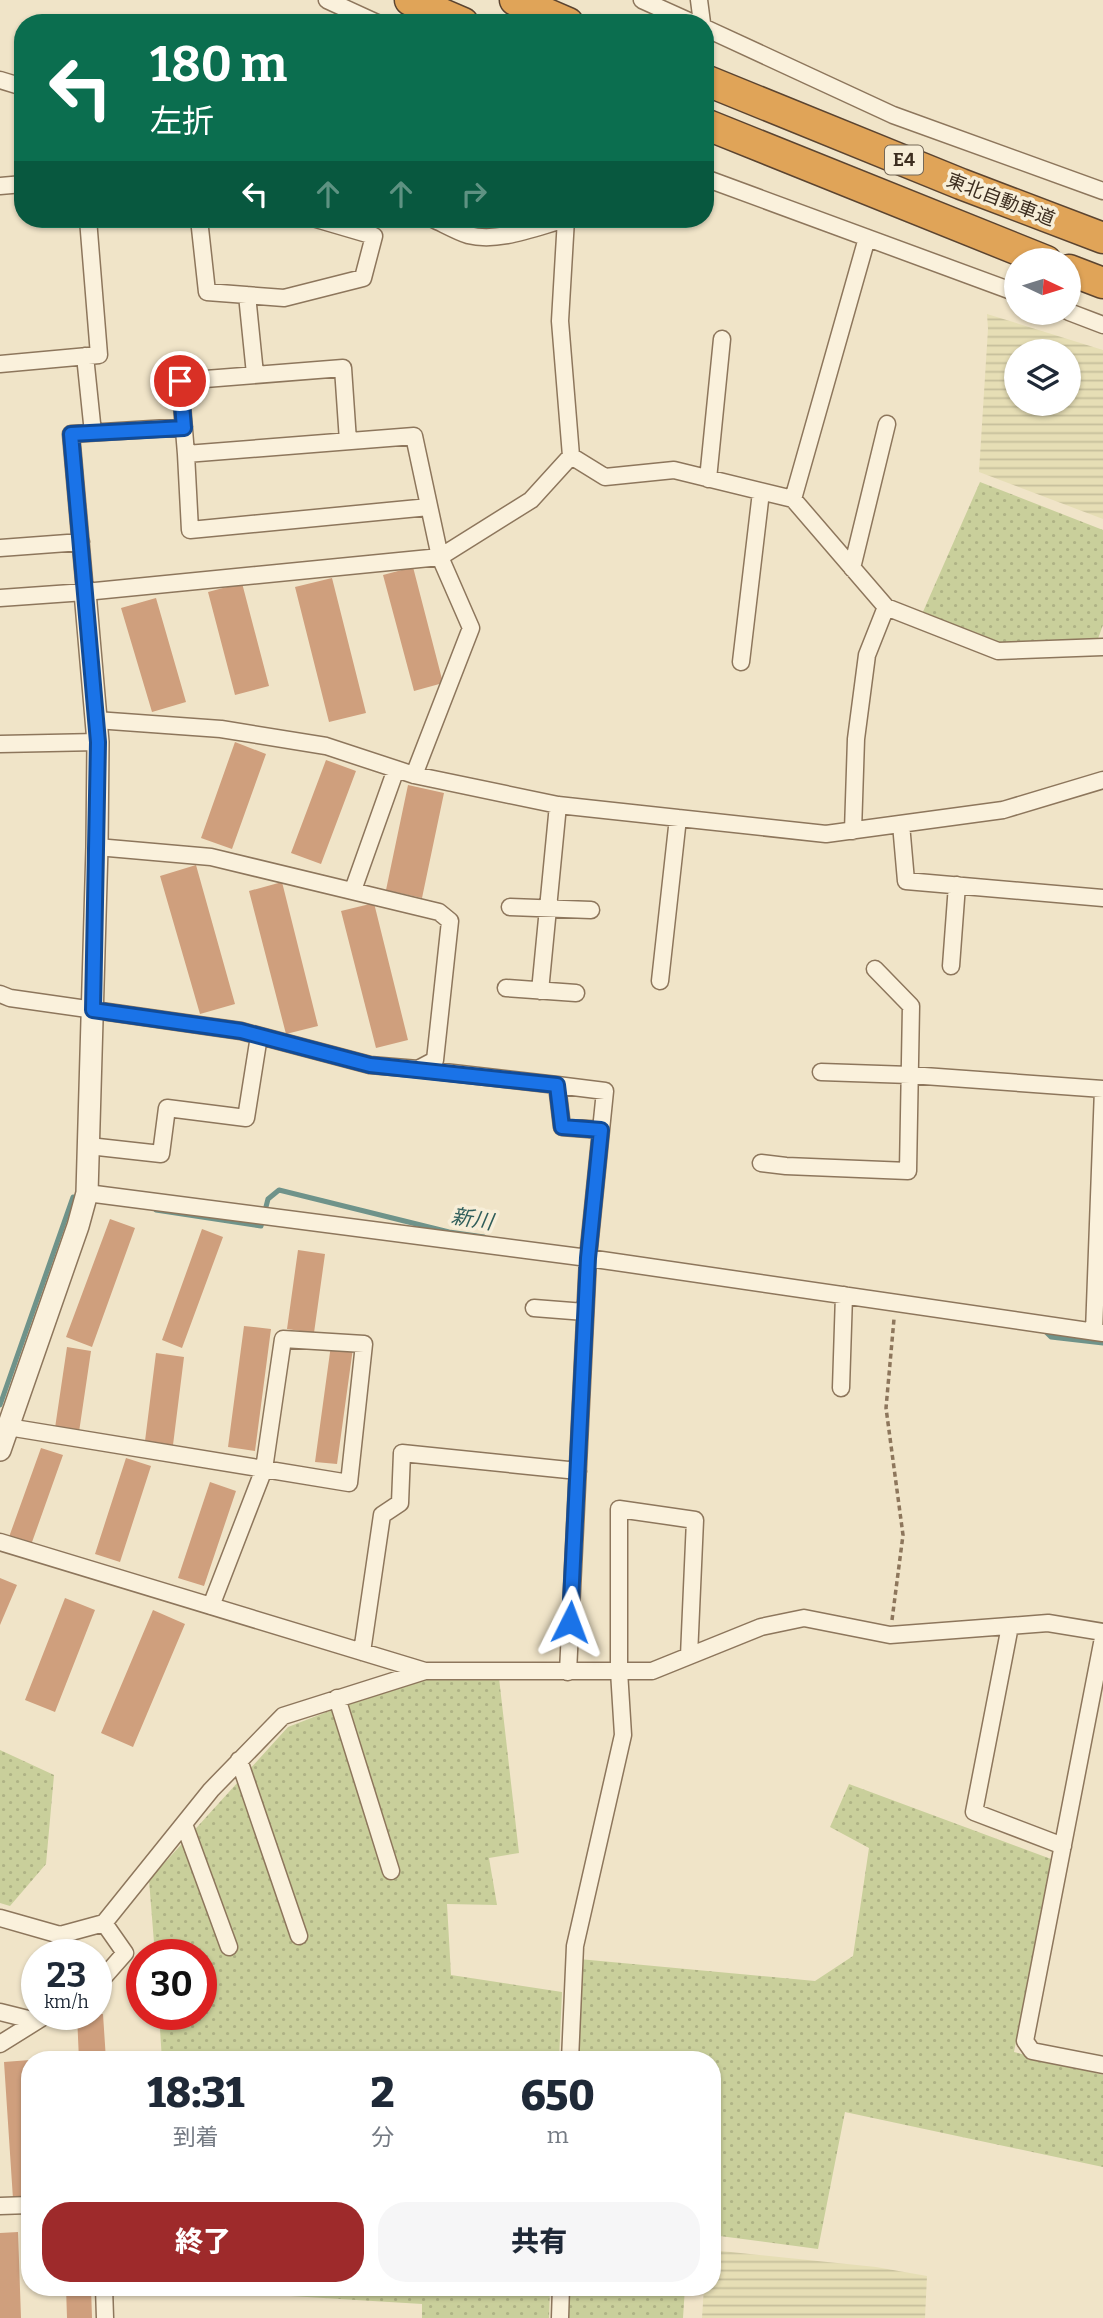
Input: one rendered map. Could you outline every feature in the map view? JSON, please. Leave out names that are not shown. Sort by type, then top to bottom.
[{"type":"highway","points":[[410,0],[442,14]]},
{"type":"highway","points":[[515,0],[547,14]]},
{"type":"highway","name":"東北自動車道","points":[[714,84],[961,184],[1103,238]]},
{"type":"highway","name":"E4","points":[[714,128],[1014,248]]},
{"type":"highway","points":[[1082,275],[1103,283]]},
{"type":"street","points":[[327,0],[357,14]]},
{"type":"street","points":[[642,0],[673,14]]},
{"type":"street","points":[[714,32],[893,115],[1103,191]]},
{"type":"street","points":[[714,181],[1004,288]]},
{"type":"street","points":[[0,364],[99,355],[89,228]]},
{"type":"street","points":[[200,228],[207,292],[284,298],[363,278],[374,236],[347,228]]},
{"type":"street","points":[[453,228],[469,235],[492,237],[535,228]]},
{"type":"street","points":[[0,597],[85,592],[440,557],[531,500],[571,456],[560,321],[565,228]]},
{"type":"street","points":[[793,499],[867,238]]},
{"type":"street","points":[[247,295],[255,374]]},
{"type":"street","points":[[1082,317],[1103,325]]},
{"type":"street","points":[[708,479],[722,339]]},
{"type":"street","points":[[85,356],[93,433]]},
{"type":"street","points":[[348,441],[343,369],[180,381],[190,530],[429,507]]},
{"type":"street","points":[[852,568],[887,424]]},
{"type":"street","points":[[0,1450],[87,1193],[98,742],[71,434],[184,428]]},
{"type":"street","points":[[186,454],[414,436],[440,557],[471,628],[414,775]]},
{"type":"street","points":[[571,456],[605,477],[674,470],[793,499],[886,607],[998,651],[1103,647]]},
{"type":"street","points":[[741,662],[761,492]]},
{"type":"street","points":[[0,548],[80,542]]},
{"type":"street","points":[[853,831],[856,739],[867,655],[886,607]]},
{"type":"street","points":[[96,720],[221,729],[326,746],[414,775],[558,805],[826,834],[1003,810],[1103,780]]},
{"type":"street","points":[[0,744],[98,742]]},
{"type":"street","points":[[353,890],[396,769]]},
{"type":"street","points":[[540,991],[558,805]]},
{"type":"street","points":[[660,981],[678,818]]},
{"type":"street","points":[[901,824],[906,881],[1103,898]]},
{"type":"street","points":[[97,847],[211,857],[439,912],[450,920],[435,1060],[418,1069]]},
{"type":"street","points":[[951,966],[957,885]]},
{"type":"street","points":[[510,907],[592,910]]},
{"type":"street","points":[[761,1163],[908,1171],[911,1006],[875,969]]},
{"type":"street","points":[[506,988],[576,993]]},
{"type":"street","points":[[0,994],[10,998],[241,1031],[370,1065],[605,1091],[588,1258],[568,1672]]},
{"type":"street","points":[[89,1146],[161,1154],[167,1108],[246,1118],[259,1036]]},
{"type":"street","points":[[87,1193],[588,1258],[1099,1332],[1103,1089],[910,1075],[821,1072]]},
{"type":"street","points":[[557,1085],[562,1127],[601,1130]]},
{"type":"street","points":[[841,1388],[845,1295]]},
{"type":"street","points":[[534,1308],[585,1312]]},
{"type":"street","points":[[8,1427],[264,1469],[349,1483],[364,1344],[283,1339],[264,1469],[211,1606]]},
{"type":"street","points":[[362,1652],[382,1515],[400,1503],[402,1453],[578,1471]]},
{"type":"street","points":[[570,2051],[575,1946],[623,1735],[619,1671],[619,1509],[695,1520],[689,1656]]},
{"type":"street","points":[[0,1542],[425,1671],[652,1671],[761,1627],[804,1618],[890,1634],[1048,1623],[1103,1632]]},
{"type":"street","points":[[1010,1626],[974,1812],[1063,1846]]},
{"type":"street","points":[[1103,1638],[1025,2041],[1032,2051],[1103,2065]]},
{"type":"street","points":[[0,1918],[60,1934],[104,1923],[211,1790],[283,1716],[425,1671]]},
{"type":"street","points":[[337,1698],[391,1871]]},
{"type":"street","points":[[239,1760],[299,1936]]},
{"type":"street","points":[[184,1824],[229,1947]]},
{"type":"street","points":[[104,1923],[125,1953],[112,1968]]},
{"type":"street","points":[[0,2012],[21,2015]]},
{"type":"street","points":[[0,2044],[23,2030]]},
{"type":"street","points":[[0,2206],[21,2205]]},
{"type":"street","points":[[104,2296],[105,2318]]},
{"type":"street","points":[[560,2318],[561,2296]]},
{"type":"path","points":[[890,1634],[903,1535],[886,1408],[895,1303]]},
{"type":"shaded area","points":[[987,314],[1004,319],[1004,326],[1026,326],[1068,339],[1004,339],[1004,416],[1081,416],[1081,343],[1103,350],[1103,519],[979,472]]},
{"type":"shaded area","points":[[721,2251],[876,2267],[927,2276],[925,2318],[702,2318],[703,2296],[721,2296]]},
{"type":"green space","points":[[980,482],[1103,530],[1103,625],[1096,644],[1003,645],[922,614]]},
{"type":"green space","points":[[417,1677],[499,1678],[519,1853],[489,1858],[497,1905],[447,1904],[451,1975],[562,1992],[559,2051],[161,2051],[160,2030],[217,2030],[217,1939],[154,1939],[149,1880],[288,1727]]},
{"type":"green space","points":[[0,1750],[54,1775],[46,1864],[10,1906],[0,1903]]},
{"type":"green space","points":[[849,1784],[1051,1859],[1014,2052],[1103,2075],[1103,2167],[845,2112],[818,2249],[721,2236],[721,2051],[574,2051],[579,1959],[815,1981],[853,1956],[869,1848],[830,1827]]},
{"type":"green space","points":[[292,2296],[550,2296],[549,2318],[422,2318],[422,2304]]},
{"type":"green space","points":[[565,2296],[684,2296],[683,2318],[564,2318]]},
{"type":"building","points":[[413,567],[443,683],[414,691],[383,575]]},
{"type":"building","points":[[332,578],[366,713],[329,722],[295,587]]},
{"type":"building","points":[[242,583],[269,686],[235,695],[208,592]]},
{"type":"building","points":[[156,598],[186,702],[152,712],[121,608]]},
{"type":"building","points":[[235,742],[266,754],[232,849],[201,838]]},
{"type":"building","points":[[326,760],[356,771],[321,864],[291,853]]},
{"type":"building","points":[[408,785],[444,793],[422,898],[386,890]]},
{"type":"building","points":[[196,865],[235,1004],[200,1014],[160,876]]},
{"type":"building","points":[[282,882],[318,1026],[286,1034],[249,891]]},
{"type":"building","points":[[374,903],[408,1040],[376,1048],[341,911]]},
{"type":"building","points":[[110,1219],[135,1228],[92,1347],[66,1337]]},
{"type":"building","points":[[202,1229],[223,1237],[182,1348],[162,1340]]},
{"type":"building","points":[[298,1250],[325,1254],[314,1333],[287,1329]]},
{"type":"building","points":[[244,1326],[271,1329],[255,1451],[228,1447]]},
{"type":"building","points":[[331,1345],[353,1348],[337,1464],[315,1462]]},
{"type":"building","points":[[67,1347],[91,1351],[79,1432],[55,1428]]},
{"type":"building","points":[[156,1353],[184,1357],[173,1445],[145,1441]]},
{"type":"building","points":[[41,1448],[63,1455],[31,1545],[9,1537]]},
{"type":"building","points":[[126,1458],[151,1466],[120,1562],[95,1554]]},
{"type":"building","points":[[210,1482],[236,1491],[204,1586],[178,1578]]},
{"type":"building","points":[[0,1578],[17,1585],[0,1625]]},
{"type":"building","points":[[65,1598],[95,1610],[55,1712],[25,1700]]},
{"type":"building","points":[[153,1610],[185,1624],[133,1747],[101,1733]]},
{"type":"building","points":[[78,2030],[104,2030],[105,2051],[79,2051]]},
{"type":"building","points":[[21,2061],[21,2199],[13,2199],[4,2062]]},
{"type":"building","points":[[18,2232],[21,2318],[0,2318],[0,2233]]},
{"type":"building","points":[[66,2296],[91,2296],[92,2318],[67,2318]]},
{"type":"waterway","name":"新川","points":[[156,1210],[261,1226],[268,1199],[279,1190],[449,1232],[484,1237]]},
{"type":"waterway","name":"新川","points":[[0,1405],[73,1197],[81,1198]]},
{"type":"waterway","name":"新川","points":[[1043,1329],[1051,1337],[1103,1343]]},
{"type":"route","points":[[180,381],[184,428],[71,434],[98,742],[93,1010],[241,1031],[370,1065],[557,1085],[562,1127],[601,1130],[588,1258],[570,1622]]}]
